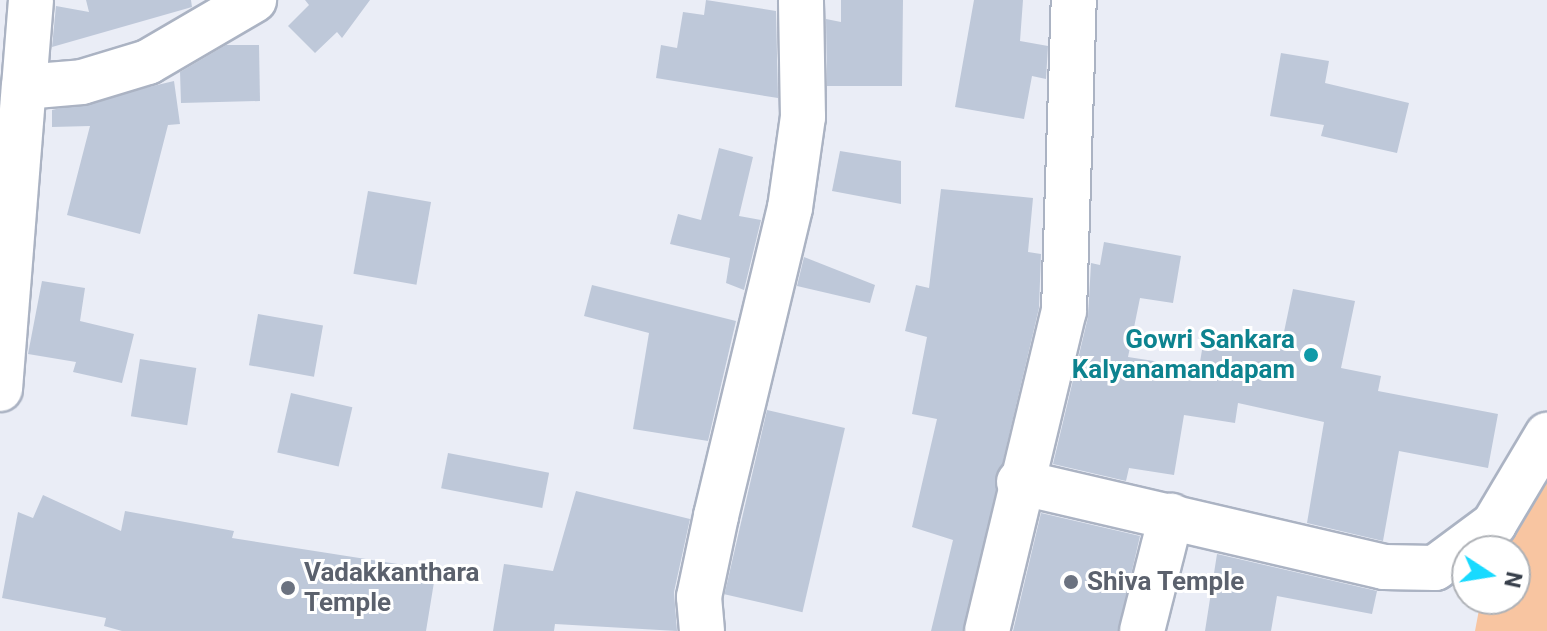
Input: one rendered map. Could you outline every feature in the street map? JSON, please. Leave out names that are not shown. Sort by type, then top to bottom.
[{"type":"street","points":[[0,389],[7,241],[31,0]]},
{"type":"street","points":[[24,87],[82,82],[148,62],[254,0]]},
{"type":"street","points":[[702,631],[699,597],[790,208],[803,117],[801,0]]},
{"type":"street","points":[[987,631],[1019,482],[1064,311],[1074,0]]},
{"type":"street","points":[[1019,482],[1384,567],[1435,568],[1494,524],[1547,435]]},
{"type":"street","points":[[1142,631],[1171,516]]},
{"type":"shaded area","points":[[1547,418],[1547,631],[1475,631],[1478,615],[1531,615],[1531,535],[1497,535]]},
{"type":"building","points":[[86,0],[191,0],[192,7],[52,47],[56,6],[89,12]]},
{"type":"building","points":[[305,0],[370,0],[342,38],[337,32],[315,53],[288,26],[309,5]]},
{"type":"building","points":[[706,0],[776,11],[778,98],[656,78],[661,45],[677,48],[683,12],[704,15]]},
{"type":"building","points":[[841,0],[903,0],[902,86],[827,86],[826,19],[841,22]]},
{"type":"building","points":[[974,0],[1023,0],[1020,41],[1048,46],[1046,79],[1032,76],[1024,119],[955,107]]},
{"type":"building","points":[[226,45],[259,45],[260,101],[181,103],[180,72]]},
{"type":"building","points":[[1281,53],[1329,61],[1325,83],[1409,103],[1397,153],[1321,136],[1324,125],[1270,116]]},
{"type":"building","points":[[174,81],[180,124],[168,125],[140,234],[67,215],[90,126],[52,127],[52,110]]},
{"type":"building","points":[[719,148],[753,157],[739,216],[761,220],[744,290],[726,283],[730,258],[670,244],[678,214],[701,220]]},
{"type":"building","points":[[840,151],[901,161],[901,204],[832,191]]},
{"type":"building","points":[[941,189],[1033,198],[1028,252],[1041,254],[1039,308],[963,631],[931,631],[953,540],[912,527],[937,419],[912,414],[927,337],[905,331],[916,285],[929,288]]},
{"type":"building","points":[[368,191],[431,202],[416,285],[353,274]]},
{"type":"building","points":[[1104,242],[1181,256],[1173,303],[1140,298],[1128,357],[1199,368],[1204,338],[1280,351],[1293,289],[1355,301],[1341,368],[1381,376],[1378,391],[1498,414],[1488,468],[1399,451],[1383,541],[1307,523],[1324,422],[1238,403],[1235,423],[1184,415],[1174,475],[1129,468],[1126,481],[1053,464],[1088,317],[1091,263],[1100,265]]},
{"type":"building","points":[[804,257],[875,285],[870,303],[797,286]]},
{"type":"building","points":[[42,281],[85,288],[80,321],[134,334],[122,383],[73,372],[76,362],[28,354]]},
{"type":"building","points":[[592,285],[736,321],[708,441],[633,429],[649,333],[584,316]]},
{"type":"building","points":[[258,314],[323,325],[314,377],[249,365]]},
{"type":"building","points":[[140,359],[196,368],[187,425],[131,416]]},
{"type":"building","points":[[291,393],[352,407],[339,467],[277,452]]},
{"type":"building","points":[[767,410],[845,428],[802,612],[724,594]]},
{"type":"building","points":[[448,453],[549,473],[542,508],[441,488]]},
{"type":"building","points":[[576,491],[690,519],[674,592],[677,631],[555,624],[554,631],[493,631],[504,564],[553,571]]},
{"type":"building","points":[[43,495],[121,531],[125,511],[234,531],[232,538],[436,570],[426,631],[122,631],[104,626],[106,618],[2,598],[18,512],[33,518]]},
{"type":"building","name":"Shiva Temple","points":[[1041,513],[1140,536],[1118,631],[1013,631]]},
{"type":"building","points":[[1217,554],[1377,591],[1372,614],[1277,596],[1271,631],[1205,631]]},
{"type":"place","name":"Gowri Sankara Kalyanamandapam","points":[[1311,355]]},
{"type":"place","name":"Shiva Temple","points":[[1071,582]]},
{"type":"place","name":"Vadakkanthara Temple","points":[[288,588]]}]
